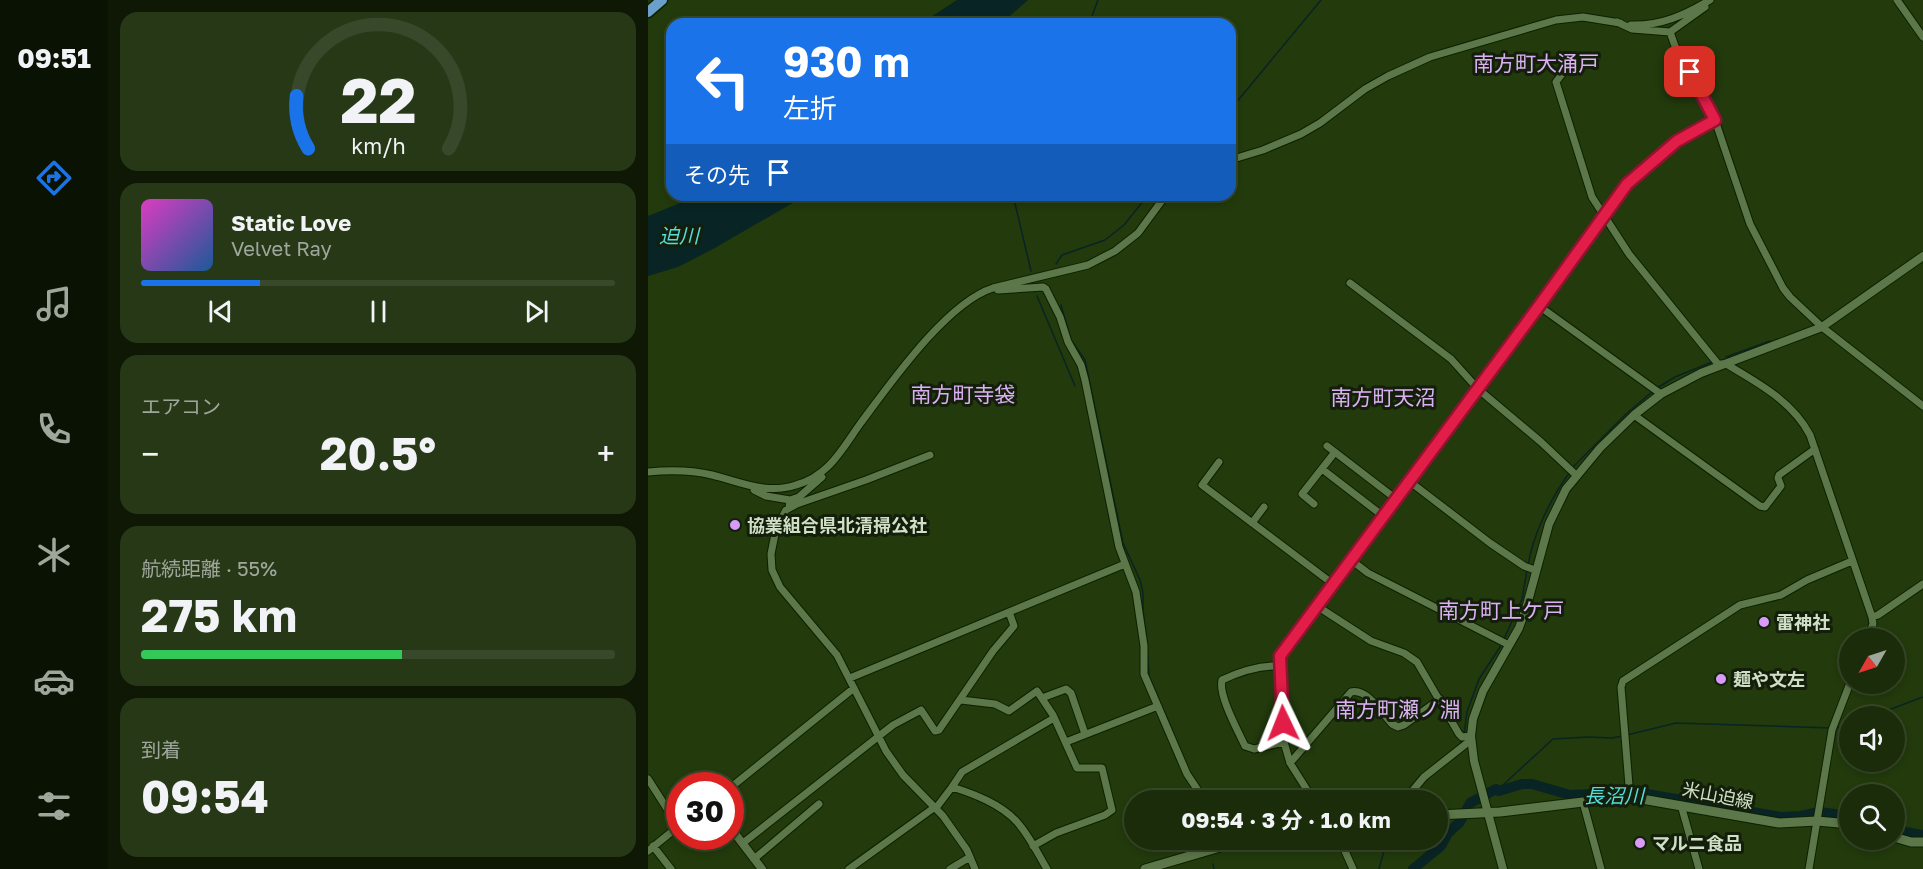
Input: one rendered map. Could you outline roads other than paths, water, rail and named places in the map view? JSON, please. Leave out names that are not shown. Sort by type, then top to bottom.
[{"type":"highway","points":[[648,12],[662,0]]},
{"type":"main road","name":"米山迫線","points":[[1448,815],[1488,813],[1630,794],[1779,823],[1817,821],[1839,823]]},
{"type":"main road","points":[[1905,840],[1923,842]]},
{"type":"main road","points":[[1144,869],[1206,850]]},
{"type":"street","points":[[1617,22],[1632,28],[1670,32],[1700,12],[1710,0]]},
{"type":"street","points":[[1236,158],[1301,134],[1329,117],[1365,89],[1397,71],[1430,57],[1556,20],[1583,17],[1640,25],[1662,23],[1710,0]]},
{"type":"street","points":[[1897,0],[1923,37]]},
{"type":"street","points":[[1670,32],[1675,46],[1715,120],[1750,224],[1772,268],[1790,297],[1822,327],[1923,406]]},
{"type":"street","points":[[1596,58],[1565,70],[1556,82],[1592,197],[1629,254],[1718,364],[1726,364],[1778,397],[1796,413],[1810,435],[1872,617],[1871,628]]},
{"type":"street","points":[[1307,790],[1290,763],[1284,742],[1280,656],[1633,177],[1677,141],[1715,120]]},
{"type":"street","points":[[747,486],[766,496],[790,500],[799,497],[833,464],[892,381],[945,320],[978,293],[1088,265],[1102,258],[1138,233],[1162,201]]},
{"type":"street","points":[[1413,790],[1467,737],[1478,702],[1505,643],[1523,618],[1530,568],[1573,472],[1657,391],[1822,327],[1923,256]]},
{"type":"street","points":[[1350,283],[1451,359],[1478,389],[1573,472]]},
{"type":"street","points":[[993,288],[1000,290],[1043,287],[1049,291],[1068,342],[1081,365],[1119,548],[1138,604],[1144,646],[1144,674],[1187,774],[1198,790]]},
{"type":"street","points":[[1539,306],[1657,391]]},
{"type":"street","points":[[1634,415],[1760,506],[1766,507],[1781,486],[1779,475],[1815,450]]},
{"type":"street","points":[[1327,446],[1396,499]]},
{"type":"street","points":[[1314,504],[1302,494],[1335,452]]},
{"type":"street","points":[[930,455],[789,508],[776,529],[771,554],[774,575],[780,587],[834,651],[899,770],[936,808],[970,857],[975,869]]},
{"type":"street","points":[[1219,462],[1202,485],[1333,584]]},
{"type":"street","points":[[648,472],[670,470],[691,472],[764,489],[794,486],[814,478],[833,464]]},
{"type":"street","points":[[1322,469],[1383,516]]},
{"type":"street","points":[[1409,481],[1530,568]]},
{"type":"street","points":[[789,508],[790,500]]},
{"type":"street","points":[[1252,523],[1264,507]]},
{"type":"street","points":[[1350,560],[1368,573],[1505,643]]},
{"type":"street","points":[[1630,794],[1621,687],[1623,681],[1740,605],[1781,595],[1807,580],[1852,561]]},
{"type":"street","points":[[850,678],[1125,564]]},
{"type":"street","points":[[1872,617],[1923,584]]},
{"type":"street","points":[[1317,606],[1371,641],[1404,653],[1417,662],[1454,726],[1467,737],[1503,869]]},
{"type":"street","points":[[744,842],[878,735],[921,710],[935,731],[939,730],[993,651],[1014,626],[1009,612]]},
{"type":"street","points":[[1281,666],[1271,665],[1230,676],[1222,680],[1221,684],[1224,697],[1245,746],[1254,749],[1284,742]]},
{"type":"street","points":[[744,777],[854,688]]},
{"type":"street","points":[[1042,698],[1066,689],[1071,693],[1085,734]]},
{"type":"street","points":[[961,700],[995,704],[1009,711],[1036,691],[1054,718],[1077,768],[1102,768],[1112,810],[1105,815],[1056,833],[1033,846]]},
{"type":"street","points":[[1290,763],[1351,692],[1357,691],[1365,694],[1392,724],[1398,727],[1440,699]]},
{"type":"street","points":[[1809,869],[1833,728],[1846,694]]},
{"type":"street","points":[[1066,742],[1158,706]]},
{"type":"street","points":[[849,869],[936,808],[962,772],[1054,718]]},
{"type":"street","points":[[648,779],[666,806]]},
{"type":"street","points":[[952,787],[972,793],[1017,822],[1047,869]]},
{"type":"street","points":[[1583,802],[1601,869]]},
{"type":"street","points":[[754,859],[819,804]]},
{"type":"street","points":[[1681,805],[1699,869]]},
{"type":"street","points":[[666,836],[651,849],[671,869]]},
{"type":"street","points":[[744,844],[762,869]]},
{"type":"street","points":[[1344,850],[1353,869]]},
{"type":"street","points":[[950,869],[970,857]]},
{"type":"water","points":[[957,0],[1028,0],[1006,18],[929,18]]},
{"type":"water","name":"迫川","points":[[685,201],[796,201],[678,267],[648,276],[648,216]]},
{"type":"waterway","points":[[1091,18],[1098,0]]},
{"type":"waterway","points":[[1236,103],[1321,0]]},
{"type":"waterway","points":[[1014,201],[1031,271]]},
{"type":"waterway","points":[[1056,264],[1062,255],[1105,240],[1124,225],[1143,201]]},
{"type":"waterway","points":[[1037,296],[1075,386]]},
{"type":"waterway","points":[[1061,305],[1071,340],[1085,360],[1123,543],[1140,580],[1143,593],[1146,634]]},
{"type":"waterway","points":[[1726,357],[1770,341]]},
{"type":"waterway","points":[[1657,388],[1675,377],[1712,362]]},
{"type":"waterway","points":[[1572,468],[1625,415],[1653,391]]},
{"type":"waterway","points":[[1528,566],[1530,554],[1544,517],[1570,472]]},
{"type":"waterway","points":[[1504,639],[1522,599],[1527,570]]},
{"type":"waterway","points":[[1464,734],[1467,712],[1479,679],[1502,644]]},
{"type":"waterway","points":[[1147,648],[1149,676],[1180,749]]},
{"type":"waterway","points":[[1899,706],[1923,697]]},
{"type":"waterway","points":[[1627,735],[1676,723],[1831,728]]},
{"type":"waterway","points":[[1496,789],[1553,739],[1623,736]]},
{"type":"waterway","points":[[1424,773],[1463,739]]},
{"type":"waterway","points":[[1174,753],[1179,764]]},
{"type":"waterway","points":[[1408,790],[1420,776]]},
{"type":"waterway","name":"長沼川","points":[[1413,869],[1441,846],[1448,833],[1460,822],[1470,803],[1496,789],[1499,791],[1522,784],[1532,784],[1570,795],[1635,792],[1781,817],[1819,812],[1839,815]]},
{"type":"waterway","name":"長沼川","points":[[1905,832],[1923,835]]},
{"type":"waterway","points":[[1379,869],[1384,850]]},
{"type":"waterway","points":[[1213,864],[1214,869]]},
{"type":"place","name":"協業組合県北清掃公社","points":[[735,525]]},
{"type":"place","name":"雷神社","points":[[1764,622]]},
{"type":"place","name":"麺や文左","points":[[1721,679]]},
{"type":"place","name":"マルニ食品","points":[[1640,843]]},
{"type":"district","name":"南方町大涌戸","points":[[1536,63]]},
{"type":"district","name":"南方町寺袋","points":[[963,394]]},
{"type":"district","name":"南方町天沼","points":[[1383,397]]},
{"type":"district","name":"南方町上ケ戸","points":[[1501,610]]},
{"type":"district","name":"南方町瀬ノ淵","points":[[1398,709]]}]
